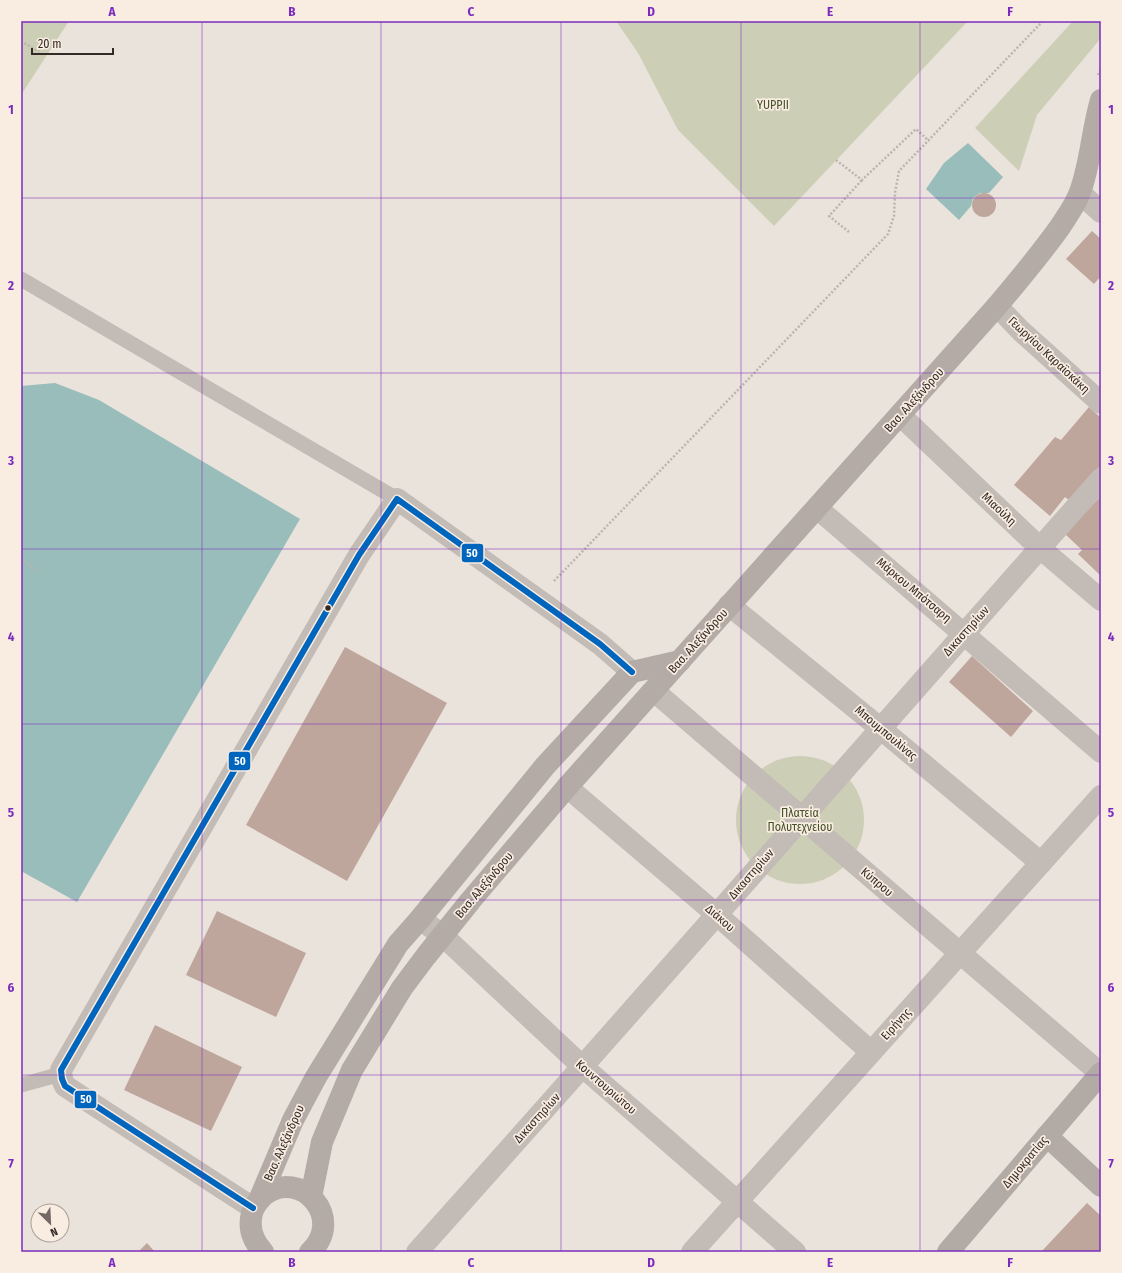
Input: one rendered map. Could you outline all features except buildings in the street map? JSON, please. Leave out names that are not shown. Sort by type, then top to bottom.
[{"type":"main road","name":"Βασ. Αλεξάνδρου","points":[[311,1197],[323,1138],[352,1070],[402,988],[442,935],[567,787],[900,415],[1031,266],[1051,240],[1080,193],[1090,158],[1101,100]]},
{"type":"main road","points":[[632,672],[680,661]]},
{"type":"main road","name":"Βασ. Αλεξάνδρου","points":[[263,1252],[255,1242],[251,1231],[250,1220],[293,1120],[316,1077],[398,944],[545,766],[632,672]]},
{"type":"main road","name":"Δημοκρατίας","points":[[948,1252],[1101,1073]]},
{"type":"main road","points":[[1047,1136],[1101,1186]]},
{"type":"main road","points":[[257,1203],[269,1192],[280,1188],[291,1188],[302,1191],[311,1197],[318,1205],[323,1216],[321,1237],[315,1250]]},
{"type":"street","points":[[1080,193],[1101,212]]},
{"type":"street","name":"Γεωργίου Καραϊσκάκη","points":[[997,306],[1021,331],[1101,403]]},
{"type":"street","name":"Μιαούλη","points":[[900,415],[1040,548],[1101,600]]},
{"type":"street","name":"Δικαστηρίων","points":[[418,1252],[1101,479]]},
{"type":"street","points":[[257,1203],[71,1090],[63,1082],[61,1074],[62,1067],[355,562],[397,498],[600,644],[632,672]]},
{"type":"street","name":"Μάρκου Μπότσαρη","points":[[817,508],[1101,752]]},
{"type":"street","name":"Μπουμπουλίνας","points":[[730,605],[1041,863]]},
{"type":"street","name":"Κύπρου","points":[[654,690],[801,818],[1101,1073]]},
{"type":"street","name":"Διάκου","points":[[567,787],[716,914],[871,1052]]},
{"type":"street","name":"Ειρήνης","points":[[692,1252],[1101,796]]},
{"type":"street","name":"Κουντουριώτου","points":[[420,919],[442,935],[583,1067],[795,1252]]},
{"type":"lane","points":[[21,279],[397,498]]},
{"type":"lane","points":[[632,672],[654,690]]},
{"type":"lane","points":[[21,1085],[61,1074]]},
{"type":"path","points":[[537,599],[888,234],[894,216],[899,171],[1043,21]]},
{"type":"path","points":[[21,41],[40,52]]},
{"type":"path","points":[[849,232],[829,216],[862,180],[916,129],[929,141]]},
{"type":"path","points":[[836,160],[862,180]]},
{"type":"path","points":[[21,559],[38,571]]},
{"type":"green space","points":[[21,21],[69,21],[21,95]]},
{"type":"green space","name":"YUPPII","points":[[616,21],[968,21],[774,226],[678,130],[638,53]]},
{"type":"green space","points":[[1073,21],[1101,21],[1101,38],[1037,115],[1019,171],[975,128]]},
{"type":"green space","name":"Πλατεία Πολυτεχνείου","points":[[800,756],[824,761],[845,775],[859,796],[864,820],[859,844],[845,865],[824,879],[800,884],[776,879],[755,865],[741,844],[736,820],[741,796],[755,775],[776,761]]},
{"type":"water","points":[[968,143],[1003,177],[989,193],[980,193],[973,198],[971,206],[959,220],[926,189],[944,163]]},
{"type":"water","points":[[55,383],[99,400],[300,519],[77,902],[21,871],[21,386]]},
{"type":"transit line","name":"50","points":[[253,1208],[65,1086],[62,1079],[61,1070],[359,555],[397,499],[600,644],[632,672]]}]
